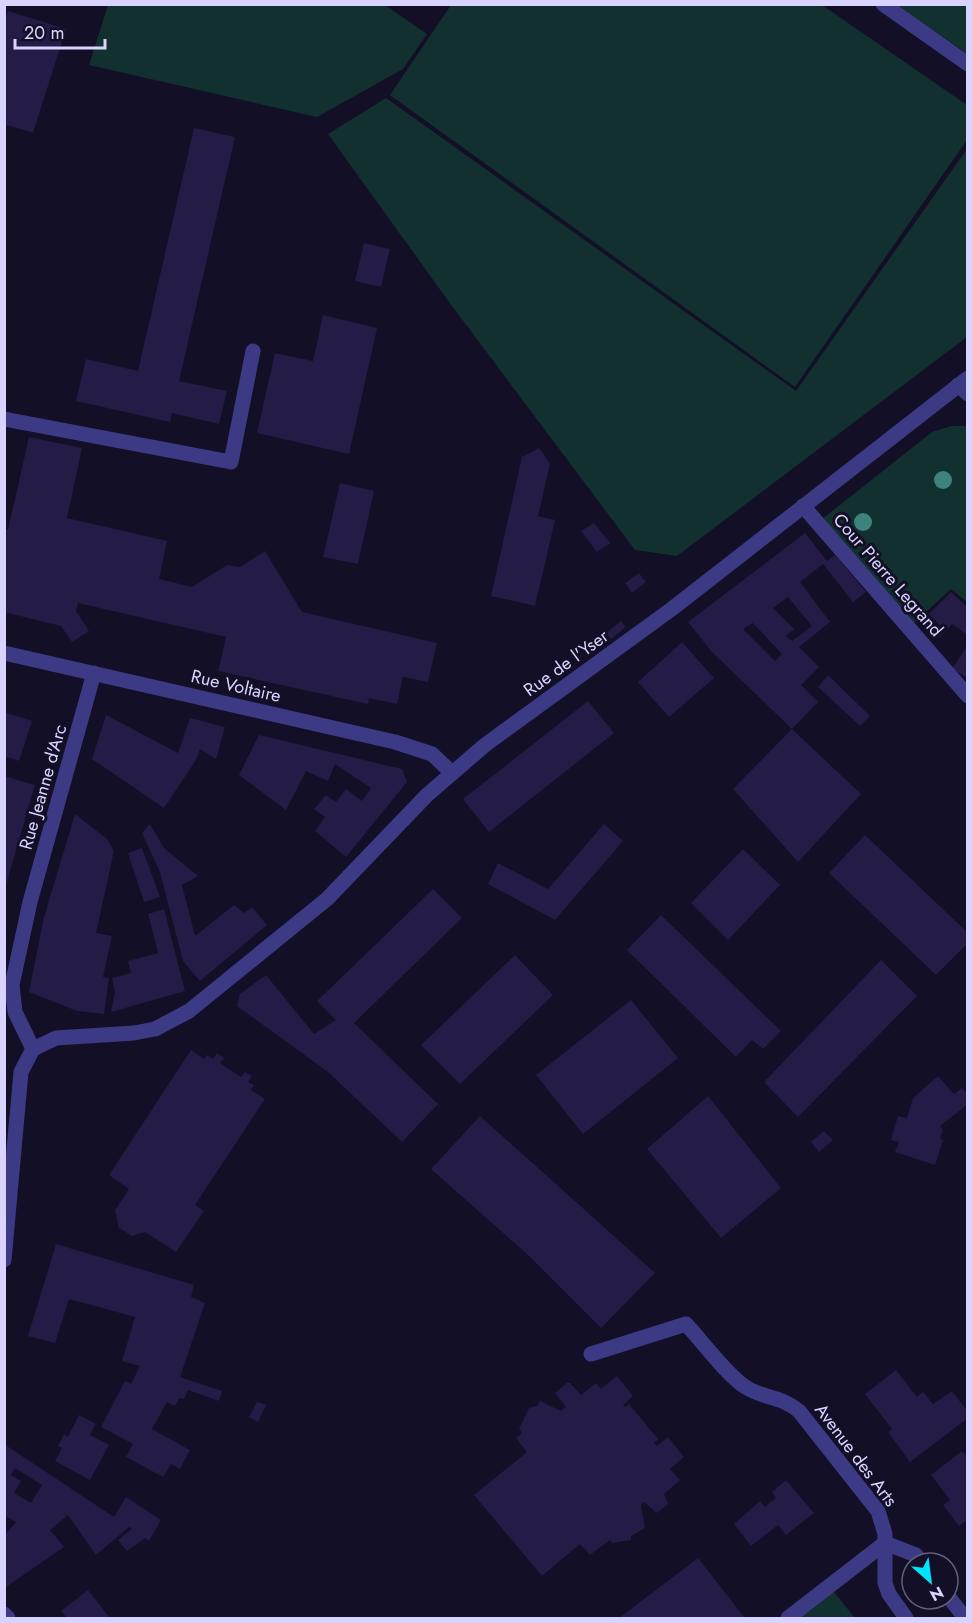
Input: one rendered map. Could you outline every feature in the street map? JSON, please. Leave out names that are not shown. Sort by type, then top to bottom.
[{"type":"street","points":[[884,4],[968,64]]},
{"type":"street","points":[[4,419],[231,462],[253,351]]},
{"type":"street","name":"Rue de l'Yser","points":[[33,1049],[42,1043],[68,1036],[112,1036],[155,1029],[174,1021],[205,1000],[327,899],[452,772],[484,745],[673,608],[803,506],[964,386]]},
{"type":"street","name":"Cour Pierre Legrand","points":[[803,506],[968,696]]},
{"type":"street","name":"Rue Voltaire","points":[[4,653],[396,742],[432,754],[452,772]]},
{"type":"street","name":"Rue Jeanne d'Arc","points":[[33,1049],[15,1012],[12,985],[30,902],[94,673]]},
{"type":"street","points":[[5,1260],[21,1072],[33,1049]]},
{"type":"street","name":"Avenue des Arts","points":[[591,1354],[686,1324],[743,1386],[758,1394],[786,1400],[800,1411],[878,1511],[883,1521],[885,1583],[889,1594],[906,1618]]},
{"type":"street","points":[[788,1618],[885,1543],[906,1551]]},
{"type":"street","points":[[4,1614],[8,1618]]},
{"type":"green space","points":[[108,5],[385,5],[427,34],[403,69],[317,117],[89,65]]},
{"type":"green space","points":[[451,5],[822,5],[967,105],[967,140],[795,387],[390,95]]},
{"type":"green space","points":[[896,5],[967,5],[967,54],[959,48]]},
{"type":"green space","points":[[386,98],[796,391],[967,149],[967,337],[677,556],[635,550],[449,302],[328,134]]},
{"type":"green space","points":[[951,426],[967,426],[967,602],[951,589],[913,624],[822,519],[932,432]]},
{"type":"green space","points":[[830,1587],[855,1618],[790,1618]]},
{"type":"building","points":[[8,11],[66,29],[33,133],[4,124],[4,22]]},
{"type":"building","points":[[194,128],[235,137],[179,381],[227,391],[219,424],[172,413],[170,422],[76,401],[86,359],[138,371]]},
{"type":"building","points":[[364,243],[390,249],[381,287],[355,281]]},
{"type":"building","points":[[323,315],[377,328],[349,454],[257,433],[275,353],[313,361]]},
{"type":"building","points":[[29,437],[82,448],[67,518],[167,541],[159,579],[192,587],[227,565],[240,567],[265,551],[302,612],[437,643],[428,682],[403,677],[397,704],[369,698],[368,704],[218,671],[226,637],[78,603],[76,611],[89,631],[72,642],[61,626],[4,612],[4,530],[8,530]]},
{"type":"building","points":[[539,448],[550,464],[538,516],[555,520],[535,606],[491,596],[522,457]]},
{"type":"building","points":[[340,483],[374,491],[358,564],[323,557]]},
{"type":"building","points":[[594,523],[610,543],[597,552],[581,531]]},
{"type":"building","points":[[805,533],[827,561],[835,555],[866,592],[853,602],[823,564],[800,582],[830,622],[799,647],[819,667],[801,685],[818,702],[792,729],[712,652],[688,622]],"holes":[[[788,597],[812,626],[792,641],[786,636],[794,629],[773,608]],[[753,623],[782,654],[775,661],[743,629]]]},
{"type":"building","points":[[639,573],[646,582],[632,593],[625,583]]},
{"type":"building","points":[[951,592],[968,608],[968,635],[952,624],[940,637],[936,634],[942,628],[929,614]]},
{"type":"building","points":[[621,621],[626,627],[611,639],[606,633]]},
{"type":"building","points":[[682,642],[714,678],[669,717],[638,682]]},
{"type":"building","points":[[968,645],[968,678],[952,669]]},
{"type":"building","points":[[828,675],[870,716],[860,726],[818,687]]},
{"type":"building","points":[[588,701],[614,733],[489,832],[463,799]]},
{"type":"building","points":[[4,712],[32,721],[19,761],[4,756]]},
{"type":"building","points":[[106,715],[178,753],[190,718],[225,727],[216,759],[200,749],[196,760],[164,808],[92,759]]},
{"type":"building","points":[[792,729],[861,794],[798,862],[733,789]]},
{"type":"building","points":[[259,735],[402,769],[407,782],[346,857],[315,831],[325,817],[314,809],[326,795],[336,802],[346,789],[362,801],[371,788],[335,764],[328,781],[306,771],[286,810],[239,775]]},
{"type":"building","points":[[4,776],[35,785],[5,888],[4,888]]},
{"type":"building","points":[[75,814],[107,839],[114,851],[96,933],[112,936],[103,977],[109,978],[104,1014],[77,1011],[29,992],[44,917]]},
{"type":"building","points":[[150,824],[164,848],[198,876],[182,885],[195,936],[234,905],[244,913],[252,907],[267,925],[200,981],[183,961],[160,872],[142,833]]},
{"type":"building","points":[[604,824],[623,841],[555,920],[488,884],[498,863],[548,889]]},
{"type":"building","points":[[865,835],[968,933],[968,943],[936,975],[829,873]]},
{"type":"building","points":[[142,848],[160,897],[144,902],[128,853]]},
{"type":"building","points":[[743,849],[780,885],[728,940],[691,903]]},
{"type":"building","points":[[433,889],[462,918],[354,1023],[438,1104],[402,1142],[328,1072],[237,1006],[240,994],[266,975],[314,1034],[336,1020],[317,1001]]},
{"type":"building","points":[[164,909],[185,991],[111,1012],[115,992],[112,978],[131,973],[128,961],[158,953],[148,914]]},
{"type":"building","points":[[661,915],[781,1031],[763,1049],[752,1040],[736,1057],[627,950]]},
{"type":"building","points":[[515,955],[553,995],[460,1084],[421,1045]]},
{"type":"building","points":[[881,960],[917,996],[798,1117],[764,1082]]},
{"type":"building","points":[[631,1000],[678,1058],[583,1134],[536,1075]]},
{"type":"building","points":[[191,1050],[204,1059],[207,1055],[213,1059],[217,1053],[224,1058],[220,1063],[241,1077],[245,1072],[252,1076],[248,1082],[254,1085],[251,1090],[265,1099],[195,1205],[204,1211],[176,1252],[145,1232],[132,1236],[119,1228],[115,1210],[129,1189],[109,1175]]},
{"type":"building","points":[[938,1076],[954,1094],[962,1088],[968,1095],[968,1104],[940,1126],[943,1130],[940,1139],[943,1140],[935,1165],[895,1152],[899,1142],[891,1140],[898,1116],[907,1118],[913,1098]]},
{"type":"building","points":[[708,1096],[781,1188],[721,1238],[647,1149]]},
{"type":"building","points":[[480,1116],[655,1273],[601,1328],[527,1254],[431,1169]]},
{"type":"building","points":[[824,1131],[833,1140],[819,1152],[811,1142]]},
{"type":"building","points":[[56,1244],[194,1285],[191,1297],[205,1303],[180,1377],[222,1391],[219,1401],[188,1390],[184,1399],[179,1398],[175,1406],[167,1402],[152,1429],[190,1450],[180,1469],[171,1464],[163,1477],[126,1457],[133,1444],[101,1427],[125,1381],[131,1384],[140,1366],[122,1361],[135,1317],[69,1299],[55,1343],[28,1336]]},
{"type":"building","points":[[896,1370],[917,1397],[923,1392],[933,1404],[952,1391],[968,1412],[968,1418],[910,1462],[888,1432],[892,1429],[865,1394]]},
{"type":"building","points":[[617,1376],[633,1396],[623,1405],[625,1407],[629,1404],[658,1439],[654,1443],[657,1446],[668,1437],[684,1457],[670,1469],[680,1480],[664,1494],[668,1504],[657,1513],[644,1502],[641,1505],[645,1528],[631,1536],[631,1540],[612,1543],[610,1540],[590,1555],[580,1544],[542,1576],[474,1495],[527,1452],[516,1438],[522,1433],[519,1429],[529,1408],[538,1405],[540,1401],[561,1411],[566,1407],[555,1393],[567,1383],[570,1383],[581,1395],[596,1383],[601,1389]]},
{"type":"building","points":[[257,1402],[266,1405],[258,1422],[249,1417]]},
{"type":"building","points":[[79,1415],[96,1424],[90,1435],[109,1445],[90,1480],[55,1461],[62,1448],[58,1446],[64,1434],[68,1437]]},
{"type":"building","points":[[4,1444],[114,1517],[126,1497],[161,1520],[149,1541],[145,1538],[127,1551],[118,1540],[132,1529],[129,1527],[96,1555],[68,1515],[50,1530],[64,1547],[6,1587],[4,1536],[16,1522],[4,1515]],"holes":[[[15,1468],[42,1485],[31,1503],[14,1493],[21,1481],[11,1475]]]},
{"type":"building","points":[[962,1451],[968,1458],[968,1519],[959,1526],[943,1505],[950,1500],[931,1475]]},
{"type":"building","points":[[786,1480],[814,1513],[786,1535],[778,1525],[751,1546],[734,1524],[760,1501],[765,1507],[776,1498],[772,1492]]},
{"type":"building","points":[[698,1558],[745,1618],[619,1618]]},
{"type":"building","points":[[88,1590],[110,1618],[67,1618],[61,1611]]}]
